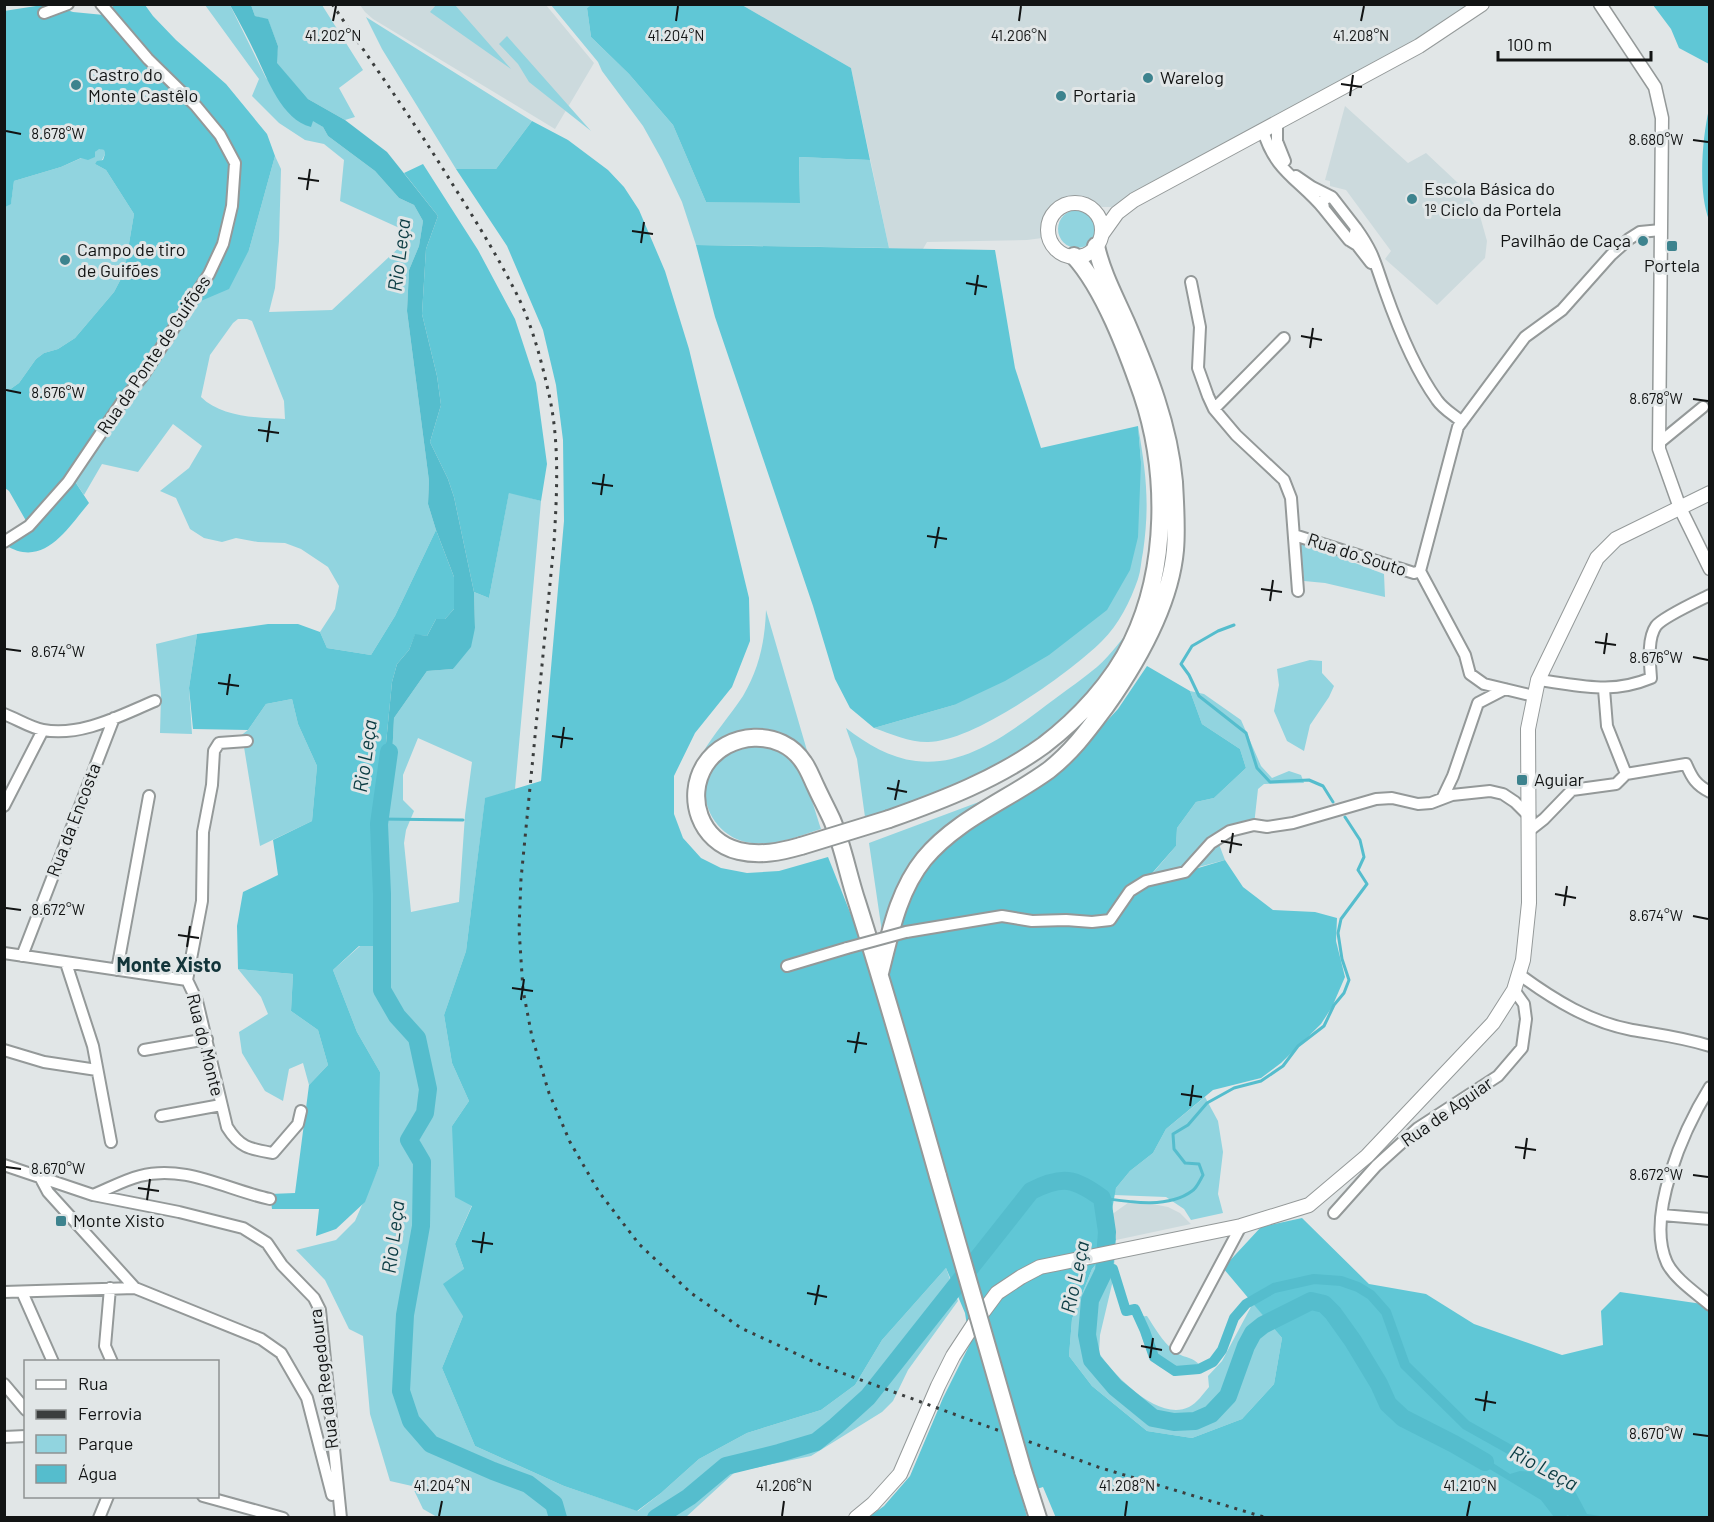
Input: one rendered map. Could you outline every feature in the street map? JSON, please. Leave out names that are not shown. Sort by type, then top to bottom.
[{"type":"highway","points":[[880,973],[895,917],[922,861],[958,828],[1049,769],[1076,746],[1122,684],[1141,653],[1160,609],[1174,552],[1176,521],[1170,453],[1149,375],[1104,276],[1099,240]]},
{"type":"highway","points":[[1038,1518],[880,973],[833,821],[804,763],[796,753],[772,740],[748,737],[720,747],[704,767],[698,779],[695,805],[707,830],[721,843],[739,851],[767,853],[801,846],[889,819],[969,788],[1008,769],[1044,744],[1081,711],[1108,680],[1132,644],[1146,607],[1158,548],[1160,519],[1157,457],[1153,434],[1137,380],[1094,282],[1074,256]]},
{"type":"main road","points":[[1134,200],[1107,208],[1089,207],[1077,203],[1065,205],[1055,213],[1049,225],[1050,237],[1062,252],[1074,256],[1086,254],[1099,240],[1117,213],[1134,200],[1419,46],[1482,4]]},
{"type":"main road","points":[[1089,207],[1097,214],[1101,224],[1099,240]]},
{"type":"main road","points":[[856,1518],[873,1504],[900,1474],[953,1356],[997,1293],[1031,1272],[1058,1262],[1241,1226],[1309,1205],[1372,1161],[1493,1023],[1514,990],[1523,960],[1529,903],[1528,748],[1538,680],[1597,558],[1616,539],[1710,493]]},
{"type":"street","points":[[44,14],[68,4]]},
{"type":"street","name":"Rua da Ponte de Guifões","points":[[4,542],[29,526],[68,482],[122,402],[142,377],[210,274],[223,244],[232,206],[235,163],[220,135],[196,106],[148,59],[101,4]]},
{"type":"street","points":[[1600,4],[1655,87],[1659,101],[1662,118],[1659,449],[1680,508],[1710,569]]},
{"type":"street","points":[[1277,123],[1277,141],[1290,168],[1298,177],[1332,197],[1369,245],[1399,328],[1426,381],[1438,402],[1462,422]]},
{"type":"street","points":[[1263,130],[1269,147],[1290,178],[1317,201],[1349,240],[1364,252],[1382,281]]},
{"type":"street","points":[[1241,142],[1255,142],[1269,147]]},
{"type":"street","points":[[1328,214],[1323,202],[1326,198],[1332,197]]},
{"type":"street","points":[[1349,240],[1354,237],[1356,228]]},
{"type":"street","points":[[1534,696],[1484,684],[1470,674],[1465,655],[1420,571],[1455,436],[1462,422],[1525,337],[1562,310],[1611,255],[1629,239],[1640,232],[1661,230]]},
{"type":"street","points":[[1191,282],[1200,327],[1198,368],[1214,409],[1236,435],[1284,480],[1291,498],[1298,591]]},
{"type":"street","points":[[1214,409],[1284,338]]},
{"type":"street","points":[[1659,443],[1703,406]]},
{"type":"street","name":"Rua do Souto","points":[[1294,535],[1414,573],[1420,571]]},
{"type":"street","points":[[1538,680],[1604,689],[1631,686],[1651,678],[1651,643],[1655,628],[1662,620],[1710,595]]},
{"type":"street","points":[[1443,797],[1453,776],[1478,704],[1505,689]]},
{"type":"street","points":[[1604,689],[1607,726],[1626,774]]},
{"type":"street","points":[[4,714],[43,730],[68,730],[90,727],[156,701]]},
{"type":"street","name":"Rua da Encosta","points":[[22,956],[114,718]]},
{"type":"street","points":[[4,806],[43,730]]},
{"type":"street","name":"Rua do Monte","points":[[247,741],[219,743],[214,751],[212,785],[203,832],[202,901],[187,980],[197,1001],[220,1105],[227,1127],[236,1141],[253,1149],[273,1153],[298,1124],[301,1111]]},
{"type":"street","points":[[787,966],[906,932],[1002,916],[1032,921],[1110,920],[1130,891],[1146,880],[1185,872],[1211,843],[1230,831],[1254,825],[1267,827],[1293,823],[1376,799],[1392,798],[1418,804],[1431,803],[1443,797],[1469,792],[1490,791],[1503,794],[1515,802],[1530,824],[1544,819],[1572,790],[1587,786],[1616,784],[1626,774],[1686,764],[1692,779],[1700,787],[1710,792]]},
{"type":"street","points":[[117,969],[149,796]]},
{"type":"street","points":[[4,953],[187,980]]},
{"type":"street","points":[[66,963],[93,1046],[111,1142]]},
{"type":"street","points":[[1520,975],[1556,1001],[1589,1017],[1631,1030],[1681,1037],[1710,1046]]},
{"type":"street","name":"Rua de Aguiar","points":[[1334,1213],[1372,1161],[1498,1076],[1522,1048],[1526,1019],[1524,1004],[1514,990]]},
{"type":"street","points":[[144,1050],[207,1039]]},
{"type":"street","points":[[4,1050],[44,1062],[97,1071]]},
{"type":"street","points":[[1710,1087],[1698,1108],[1670,1177],[1660,1238],[1668,1264],[1681,1280],[1710,1305]]},
{"type":"street","points":[[161,1116],[220,1105]]},
{"type":"street","name":"Rua da Regedoura","points":[[4,1165],[65,1188],[243,1228],[267,1243],[282,1265],[314,1298],[320,1310],[340,1518]]},
{"type":"street","points":[[93,1195],[139,1176],[161,1173],[206,1179],[232,1190],[270,1199]]},
{"type":"street","points":[[40,1177],[48,1192],[135,1288]]},
{"type":"street","points":[[1662,1215],[1710,1219]]},
{"type":"street","points":[[1176,1348],[1241,1226]]},
{"type":"street","points":[[110,1288],[105,1346],[111,1360]]},
{"type":"street","points":[[4,1292],[135,1288],[261,1339],[281,1353],[307,1398],[335,1509],[340,1518]]},
{"type":"street","points":[[22,1292],[52,1360]]},
{"type":"street","points":[[4,1384],[24,1408]]},
{"type":"street","points":[[4,1437],[24,1436]]},
{"type":"street","points":[[99,1518],[108,1498]]},
{"type":"street","points":[[206,1498],[259,1514],[283,1518]]},
{"type":"shaded area","points":[[49,4],[73,12],[104,15],[114,5],[145,5],[176,40],[226,84],[267,134],[275,156],[249,250],[229,289],[182,309],[70,474],[89,503],[53,543],[31,552],[19,551],[5,545],[29,526],[5,488],[5,393],[19,383],[36,359],[75,338],[114,292],[124,273],[134,214],[106,170],[95,164],[103,160],[105,154],[104,150],[99,149],[95,152],[95,157],[88,160],[81,158],[61,167],[14,181],[11,204],[5,207],[4,11]]},
{"type":"shaded area","points":[[593,4],[742,5],[851,68],[870,160],[799,157],[800,203],[706,202],[673,125],[629,74],[591,37],[587,8]]},
{"type":"shaded area","points":[[360,5],[546,5],[594,63],[555,129],[373,19]]},
{"type":"shaded area","points":[[742,5],[1467,5],[1454,25],[1114,207],[1089,207],[1077,203],[1059,208],[1051,218],[1050,237],[1027,240],[927,242],[923,249],[889,248],[851,68]]},
{"type":"shaded area","points":[[1653,5],[1709,5],[1709,64],[1679,48],[1671,29]]},
{"type":"shaded area","name":"Escola Básica do 1º Ciclo da Portela","points":[[1345,106],[1408,163],[1426,153],[1459,184],[1478,209],[1487,241],[1485,258],[1437,305],[1385,259],[1391,251],[1346,190],[1330,186],[1330,181],[1325,180]]},
{"type":"shaded area","points":[[1709,109],[1709,220],[1703,195],[1702,165]]},
{"type":"shaded area","points":[[532,121],[568,140],[608,170],[624,187],[639,210],[665,271],[689,349],[749,598],[750,641],[732,687],[695,733],[674,776],[674,814],[683,838],[701,858],[721,868],[747,873],[779,871],[828,857],[865,950],[900,940],[903,919],[918,881],[948,845],[1037,785],[1079,751],[1118,709],[1147,666],[1190,691],[1202,724],[1240,749],[1246,768],[1214,798],[1196,802],[1177,828],[1176,846],[1147,879],[1185,872],[1225,860],[1243,887],[1273,910],[1315,912],[1337,918],[1336,941],[1345,977],[1332,1007],[1321,1024],[1281,1063],[1261,1078],[1213,1090],[1166,1129],[1153,1153],[1130,1171],[1116,1188],[1111,1215],[1116,1240],[1092,1269],[1072,1319],[1069,1356],[1092,1386],[1147,1431],[1192,1438],[1242,1419],[1274,1384],[1282,1338],[1223,1268],[1261,1227],[1302,1218],[1369,1284],[1426,1294],[1474,1324],[1562,1355],[1603,1345],[1601,1311],[1620,1292],[1709,1305],[1709,1517],[1056,1518],[1043,1487],[1021,1494],[1027,1517],[869,1517],[884,1506],[910,1476],[943,1398],[970,1344],[965,1313],[946,1268],[882,1340],[855,1385],[821,1410],[747,1433],[699,1459],[637,1511],[564,1486],[475,1446],[442,1368],[463,1316],[443,1284],[464,1269],[455,1244],[472,1206],[455,1197],[452,1126],[469,1101],[452,1063],[444,1015],[466,951],[485,798],[541,781],[564,521],[563,440],[556,385],[543,330],[507,246],[456,169],[496,169]]},
{"type":"shaded area","points":[[423,164],[478,250],[515,319],[536,383],[547,464],[541,501],[509,493],[489,598],[474,592],[454,497],[430,442],[441,405],[437,376],[422,314],[426,249],[438,216],[404,173]]},
{"type":"shaded area","points":[[696,245],[995,250],[1015,368],[1041,448],[1138,426],[1141,462],[1138,537],[1130,570],[1107,610],[1049,655],[1005,681],[954,705],[874,728],[850,708],[835,679],[813,606],[715,317]]},
{"type":"shaded area","points":[[436,530],[454,577],[454,609],[445,619],[436,619],[427,636],[415,635],[409,650],[397,664],[392,682],[383,774],[375,826],[378,946],[359,946],[333,970],[357,1032],[380,1072],[379,1166],[365,1202],[336,1229],[316,1236],[319,1209],[272,1209],[270,1194],[295,1193],[309,1085],[328,1065],[318,1030],[291,1011],[293,974],[238,969],[237,926],[243,892],[278,875],[273,840],[312,821],[317,766],[298,724],[292,699],[266,704],[248,730],[193,729],[189,688],[197,634],[268,624],[298,624],[320,632],[327,648],[371,655],[395,616]]},
{"type":"shaded area","points":[[1132,1200],[1168,1207],[1180,1213],[1191,1224],[1116,1240],[1111,1215]]},
{"type":"green space","points":[[205,5],[230,5],[266,78],[323,127],[328,136],[375,171],[399,198],[414,205],[423,221],[419,246],[409,270],[407,311],[429,481],[428,504],[436,530],[395,616],[371,655],[327,648],[320,632],[335,609],[339,586],[328,567],[301,549],[285,543],[236,538],[222,542],[204,538],[190,529],[176,498],[160,491],[189,468],[202,446],[173,424],[138,472],[102,464],[84,495],[70,474],[183,309],[249,250],[275,156],[281,169],[279,241],[275,288],[269,312],[332,310],[404,243],[406,231],[340,201],[344,160],[324,144],[305,140],[279,123],[252,96],[259,79]],"holes":[[[238,319],[252,321],[284,401],[285,419],[240,415],[219,409],[201,397],[210,355],[233,323]]]},
{"type":"green space","points":[[251,5],[322,5],[363,70],[339,88],[355,117],[345,120],[308,99],[276,63],[278,46],[268,20],[255,16]]},
{"type":"green space","points":[[436,5],[455,5],[511,69],[430,12]]},
{"type":"green space","points":[[551,5],[593,5],[587,8],[591,37],[629,74],[673,125],[706,202],[800,202],[799,157],[870,160],[889,248],[696,245],[682,202],[643,126],[602,71],[598,62]]},
{"type":"green space","points":[[366,17],[532,121],[496,169],[456,169],[382,49]]},
{"type":"green space","points":[[507,36],[591,131],[529,82],[518,64],[499,44]]},
{"type":"green space","name":"Campo de tiro de Guifões","points":[[98,148],[104,150],[105,154],[102,160],[95,164],[106,170],[134,214],[124,273],[114,292],[75,338],[36,359],[19,383],[5,393],[4,207],[11,203],[14,181],[61,167],[95,152]]},
{"type":"green space","points":[[1077,210],[1091,215],[1096,229],[1091,243],[1077,248],[1063,243],[1058,229],[1063,215]]},
{"type":"green space","points":[[1138,426],[1146,488],[1146,519],[1139,576],[1119,620],[1102,641],[1087,655],[1019,704],[969,731],[946,739],[920,742],[874,728],[954,705],[1141,462]]},
{"type":"green space","points":[[509,492],[541,501],[515,789],[485,799],[466,951],[444,1015],[452,1063],[469,1101],[452,1126],[472,1205],[455,1244],[464,1269],[463,1316],[442,1368],[475,1446],[564,1486],[638,1511],[699,1459],[747,1433],[821,1410],[855,1385],[882,1340],[946,1268],[958,1301],[908,1370],[893,1401],[882,1412],[811,1456],[735,1472],[686,1517],[437,1517],[423,1509],[412,1486],[390,1481],[370,1414],[363,1336],[349,1329],[325,1280],[296,1250],[336,1240],[355,1221],[379,1166],[380,1072],[357,1032],[333,970],[360,946],[378,946],[375,826],[383,774],[391,777],[394,718],[427,671],[453,669],[475,628],[474,592],[489,598]],"holes":[[[418,738],[472,762],[465,815],[459,902],[411,912],[404,843],[406,830],[414,811],[403,800],[403,775]]]},
{"type":"green space","points":[[1300,542],[1384,574],[1385,597],[1325,583],[1304,581]]},
{"type":"green space","points":[[766,610],[808,754],[782,735],[768,730],[755,729],[728,735],[702,754],[743,696],[753,676],[763,644]]},
{"type":"green space","points":[[1136,622],[1099,684],[1069,716],[1044,737],[1017,755],[958,785],[865,817],[857,759],[846,728],[879,749],[897,757],[916,761],[954,758],[973,752],[1008,733],[1092,671],[1107,657]]},
{"type":"green space","points":[[197,634],[189,688],[192,734],[160,733],[161,695],[156,644]]},
{"type":"green space","points":[[1310,660],[1322,661],[1322,673],[1334,686],[1310,725],[1304,751],[1287,741],[1274,711],[1279,685],[1277,669]]},
{"type":"green space","points":[[1190,691],[1204,694],[1241,720],[1261,766],[1272,778],[1289,771],[1301,775],[1304,783],[1264,784],[1258,789],[1254,825],[1217,839],[1225,860],[1146,881],[1176,846],[1177,828],[1196,802],[1214,798],[1246,768],[1240,749],[1202,724]]},
{"type":"green space","points":[[292,699],[298,724],[317,766],[312,821],[260,846],[244,747],[239,737],[248,730],[266,704]]},
{"type":"green space","points":[[742,745],[761,746],[777,751],[789,759],[805,782],[821,829],[787,840],[761,844],[737,839],[724,831],[714,820],[707,806],[705,792],[707,777],[713,764],[725,753]]},
{"type":"green space","points":[[1003,793],[943,833],[887,929],[882,932],[869,843]]},
{"type":"green space","points":[[238,969],[293,974],[291,1011],[318,1030],[328,1065],[309,1085],[303,1063],[289,1069],[283,1101],[265,1091],[242,1053],[239,1032],[268,1014],[261,997]]},
{"type":"green space","points":[[1205,1097],[1218,1121],[1223,1152],[1218,1194],[1223,1213],[1191,1220],[1184,1209],[1166,1197],[1114,1195],[1116,1188],[1130,1171],[1153,1153],[1166,1129]]},
{"type":"green space","points":[[1116,1240],[1113,1280],[1100,1335],[1099,1353],[1126,1384],[1151,1402],[1164,1408],[1177,1410],[1189,1407],[1197,1401],[1209,1387],[1208,1376],[1222,1361],[1253,1303],[1282,1338],[1274,1384],[1242,1419],[1192,1438],[1147,1431],[1092,1386],[1069,1356],[1072,1319],[1092,1269]]},
{"type":"green space","points":[[1147,1316],[1170,1347],[1178,1354],[1194,1360],[1203,1372],[1173,1371],[1155,1363],[1145,1346],[1136,1317]]},
{"type":"water","points":[[230,5],[251,5],[255,16],[268,19],[278,46],[277,63],[308,99],[345,120],[387,152],[438,216],[426,249],[422,314],[437,376],[441,405],[430,442],[454,497],[474,592],[475,628],[471,647],[453,669],[427,671],[394,718],[391,778],[383,774],[392,682],[397,664],[409,650],[415,634],[427,636],[436,619],[445,619],[454,609],[454,577],[428,504],[429,481],[407,311],[409,270],[419,246],[423,221],[414,205],[399,198],[375,171],[328,136],[323,127],[313,121],[311,127],[292,116],[277,97]]},
{"type":"water","points":[[1465,1445],[1510,1474],[1520,1471],[1532,1472],[1550,1483],[1558,1475],[1569,1480],[1587,1514],[1607,1517],[1570,1517],[1568,1515],[1554,1517],[1541,1500],[1463,1453]]},
{"type":"waterway","points":[[1234,625],[1192,646],[1181,664],[1199,696],[1246,733],[1257,768],[1270,782],[1309,780],[1323,786],[1333,802]]},
{"type":"waterway","name":"Rio Leça","points":[[389,752],[379,824],[382,990],[397,1016],[417,1038],[428,1089],[425,1113],[409,1140],[422,1162],[421,1226],[405,1315],[401,1391],[411,1421],[431,1444],[528,1484],[554,1504],[558,1518]]},
{"type":"waterway","points":[[1102,1198],[1148,1203],[1160,1202],[1182,1197],[1194,1190],[1203,1175],[1199,1164],[1185,1163],[1174,1149],[1173,1134],[1188,1125],[1207,1103],[1234,1088],[1261,1081],[1283,1066],[1298,1046],[1324,1026],[1334,1005],[1344,993],[1349,980],[1342,959],[1338,933],[1341,919],[1367,884],[1358,870],[1364,857],[1360,840],[1345,817]]},
{"type":"waterway","points":[[379,819],[463,820]]},
{"type":"waterway","name":"Rio Leça","points":[[656,1518],[689,1497],[726,1466],[816,1442],[836,1426],[868,1397],[1031,1191],[1060,1181],[1084,1186],[1102,1198],[1107,1232],[1104,1271],[1090,1300],[1087,1335],[1092,1360],[1115,1387],[1153,1418],[1174,1422],[1195,1421],[1211,1414],[1228,1396],[1253,1333],[1263,1325],[1311,1301],[1324,1304],[1333,1313],[1379,1384],[1388,1404],[1403,1418],[1485,1462]]},
{"type":"waterway","points":[[1104,1271],[1113,1269],[1126,1311],[1135,1309],[1154,1357],[1175,1371],[1199,1369],[1213,1362],[1222,1350],[1234,1318],[1246,1304],[1274,1288],[1314,1279],[1341,1281],[1358,1287],[1371,1295],[1386,1312],[1405,1365],[1466,1425],[1557,1476],[1564,1487]]},
{"type":"railway","points":[[332,4],[424,139],[499,261],[529,324],[548,390],[556,447],[554,543],[521,879],[519,929],[523,990],[532,1037],[549,1093],[570,1142],[599,1192],[639,1244],[691,1293],[741,1328],[823,1366],[1098,1467],[1267,1518]]},
{"type":"place","name":"Warelog","points":[[1148,78]]},
{"type":"place","name":"Castro do Monte Castêlo","points":[[76,85]]},
{"type":"place","name":"Portaria","points":[[1061,96]]},
{"type":"place","name":"Escola Básica do 1º Ciclo da Portela","points":[[1412,199]]},
{"type":"place","name":"Pavilhão de Caça","points":[[1643,241]]},
{"type":"place","name":"Portela","points":[[1672,246]]},
{"type":"place","name":"Campo de tiro de Guifões","points":[[65,260]]},
{"type":"place","name":"Aguiar","points":[[1522,780]]},
{"type":"place","name":"Monte Xisto","points":[[61,1221]]},
{"type":"district","name":"Monte Xisto","points":[[169,965]]}]
